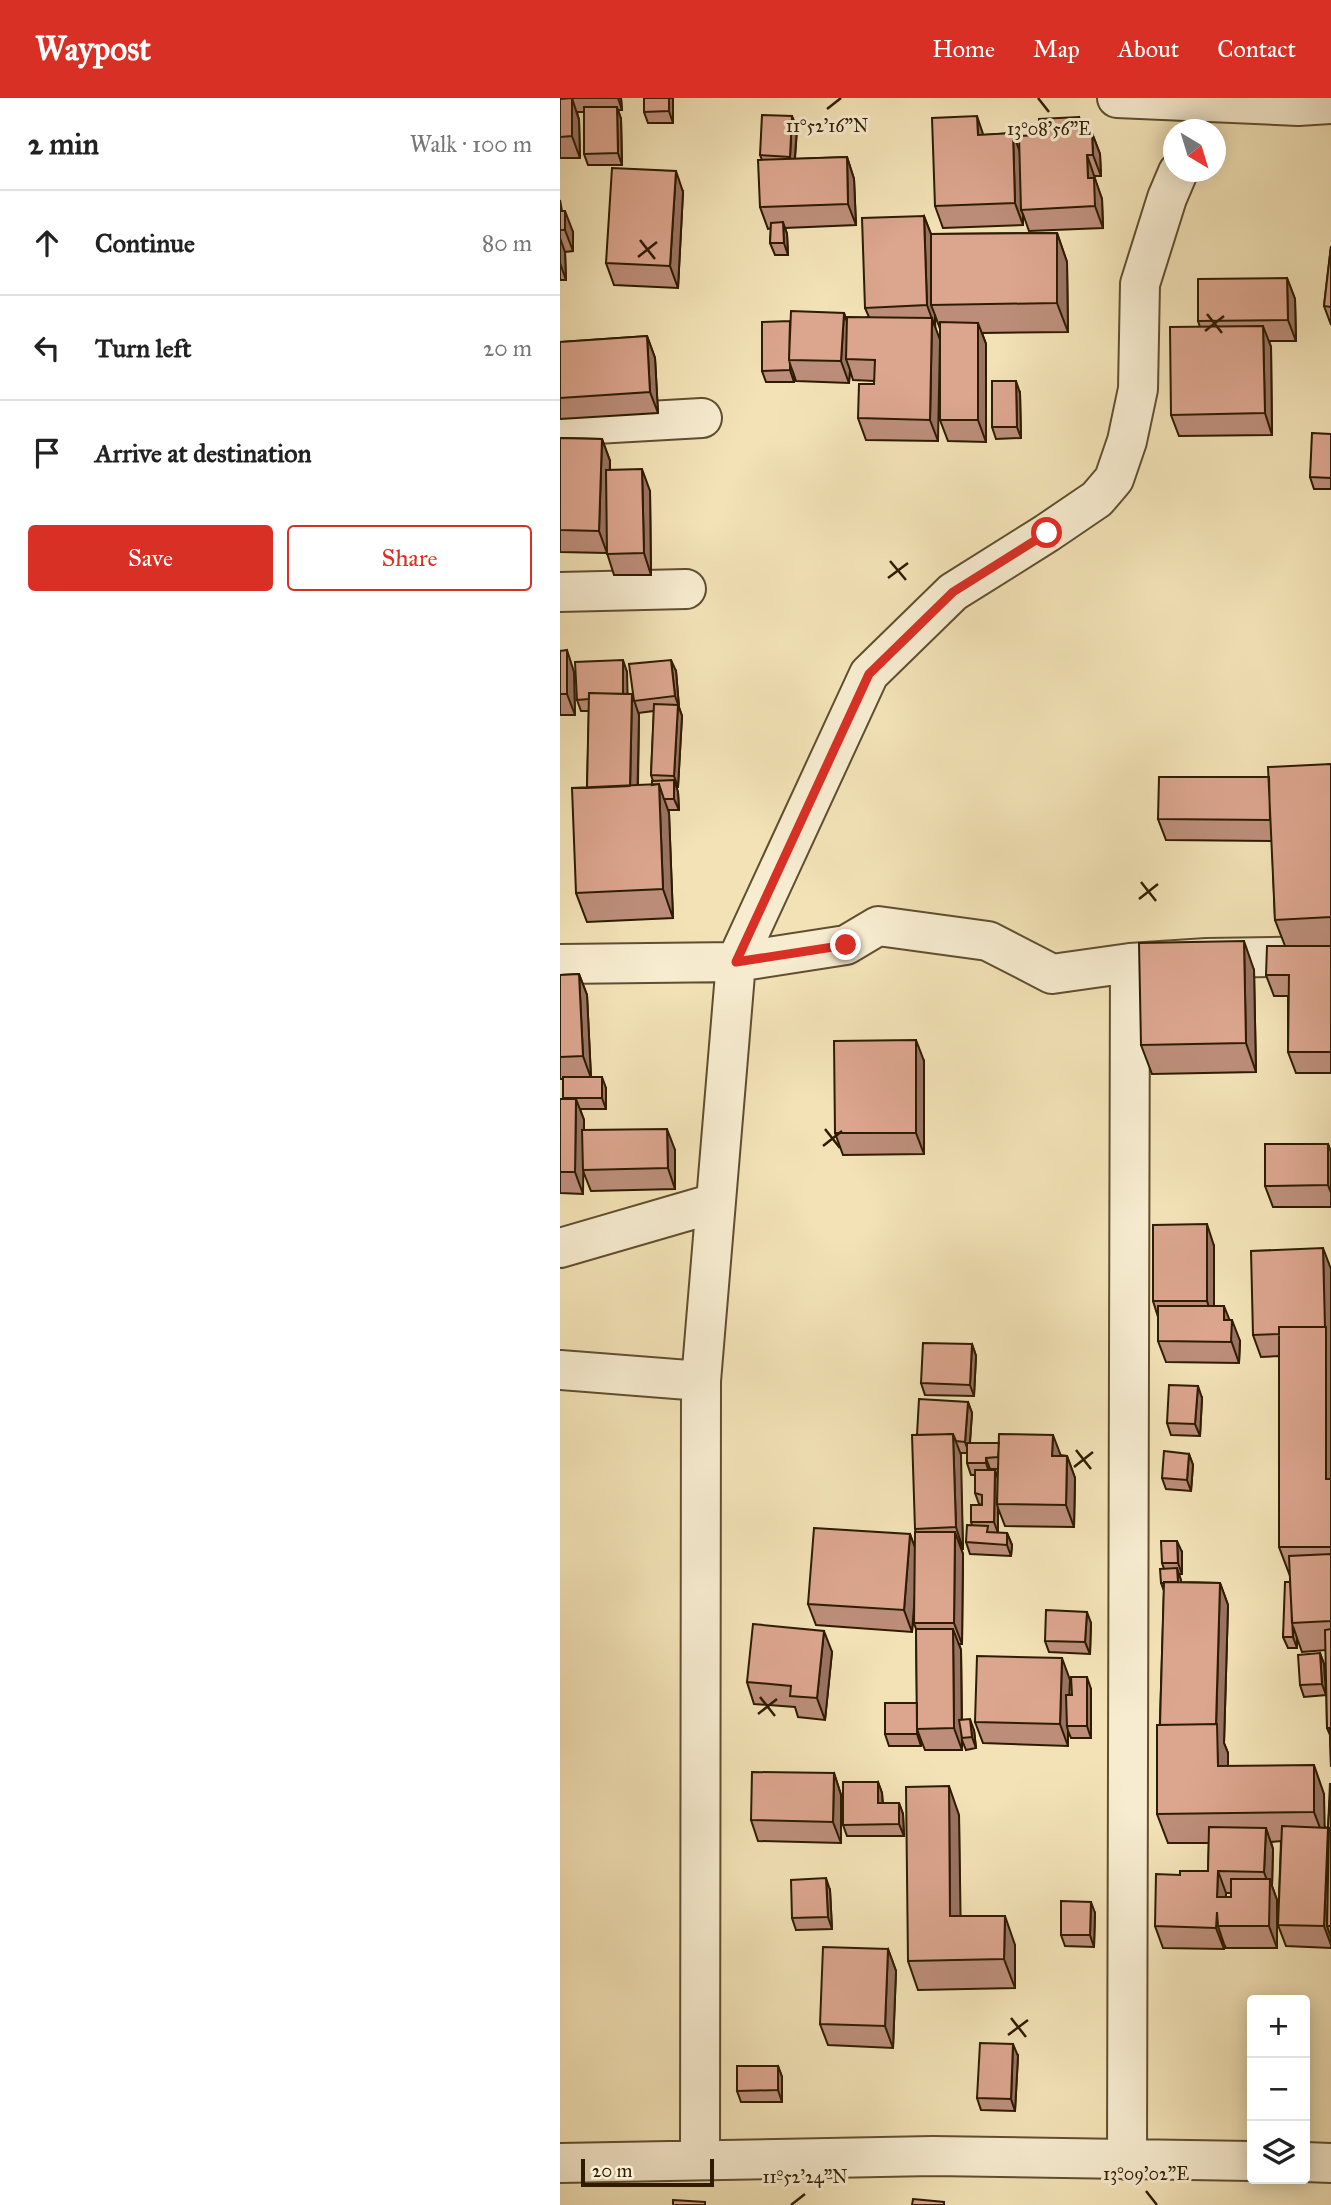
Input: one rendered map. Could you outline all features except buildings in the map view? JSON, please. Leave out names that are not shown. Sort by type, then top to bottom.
[{"type":"street","points":[[1117,98],[1201,116],[1331,104]]},
{"type":"street","points":[[700,2160],[701,1381],[736,962],[869,674],[953,592],[1097,499],[1114,479],[1127,441],[1138,390],[1140,284],[1174,182]]},
{"type":"street","points":[[560,426],[702,418]]},
{"type":"street","points":[[560,592],[687,589]]},
{"type":"street","points":[[560,964],[736,962],[846,945],[878,926],[988,941],[1052,974],[1130,963],[1207,958],[1331,956]]},
{"type":"street","points":[[1127,2160],[1130,963]]},
{"type":"street","points":[[560,1248],[715,1203]]},
{"type":"street","points":[[560,1370],[701,1381]]},
{"type":"street","points":[[560,2163],[933,2156],[1247,2161]]},
{"type":"street","points":[[1310,2162],[1331,2163]]},
{"type":"route","points":[[846,945],[736,962],[869,674],[953,592],[1047,533]]}]
